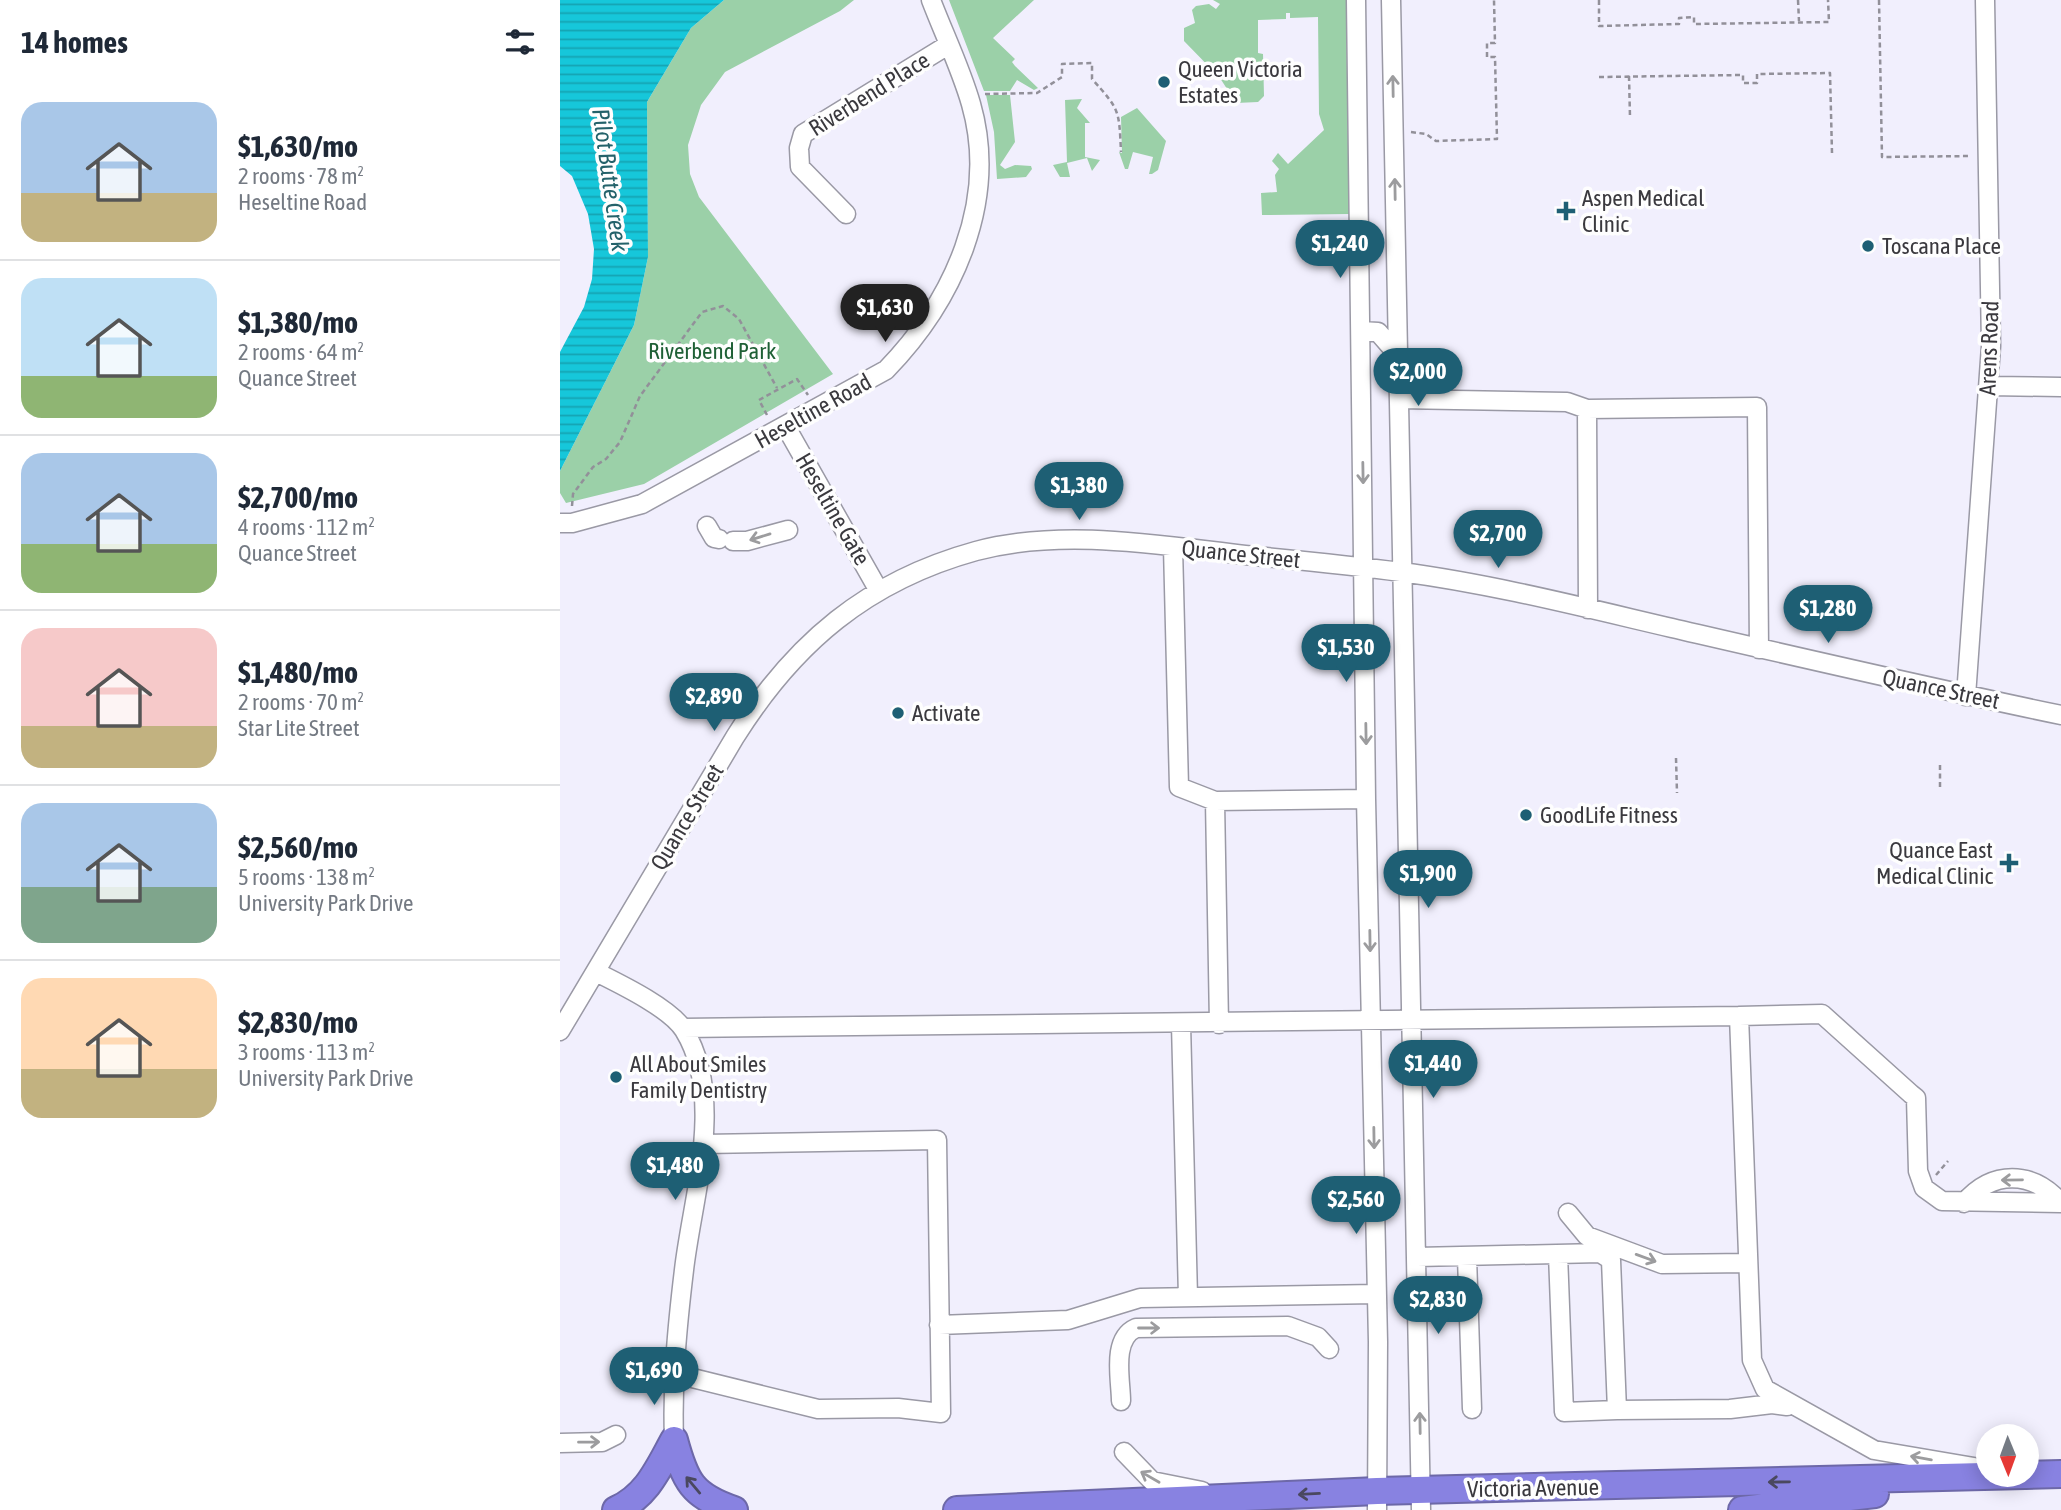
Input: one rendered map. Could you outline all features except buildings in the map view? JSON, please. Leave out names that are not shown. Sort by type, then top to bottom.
[{"type":"highway","points":[[616,1510],[638,1499],[651,1483],[674,1440]]},
{"type":"highway","points":[[674,1440],[683,1472],[694,1490],[713,1503],[734,1510]]},
{"type":"highway","name":"Victoria Avenue","points":[[2039,1475],[2061,1474]]},
{"type":"highway","name":"Victoria Avenue","points":[[957,1510],[1233,1498],[1421,1500],[1976,1477]]},
{"type":"highway","points":[[1742,1510],[1976,1480]]},
{"type":"highway","points":[[1401,1510],[1421,1500]]},
{"type":"street","name":"Heseltine Road","points":[[566,523],[642,504],[886,370],[915,341],[938,307],[971,234],[979,145],[967,94],[931,0]]},
{"type":"street","points":[[1356,0],[1377,1501]]},
{"type":"street","points":[[1391,0],[1421,1500]]},
{"type":"street","name":"Arens Road","points":[[1966,696],[1989,386],[1989,155],[1985,0]]},
{"type":"street","name":"Riverbend Place","points":[[846,214],[800,167],[799,148],[803,134],[948,45]]},
{"type":"street","points":[[1361,331],[1378,332],[1398,355]]},
{"type":"street","points":[[1989,386],[2061,387]]},
{"type":"street","points":[[1399,399],[1567,402],[1587,409],[1757,407],[1759,649]]},
{"type":"street","points":[[1587,409],[1588,609]]},
{"type":"street","name":"Heseltine Gate","points":[[781,430],[879,591]]},
{"type":"street","points":[[707,526],[714,538],[726,540],[747,541],[788,530]]},
{"type":"street","name":"Quance Street","points":[[560,1031],[762,695],[809,641],[879,591],[932,566],[977,551],[1015,543],[1061,540],[1173,547],[1401,572],[1588,609],[1966,696],[2061,715]]},
{"type":"street","points":[[1173,547],[1179,787],[1215,801],[1366,799]]},
{"type":"street","points":[[1215,801],[1219,1024]]},
{"type":"street","points":[[596,972],[639,993],[683,1028],[696,1059],[703,1096],[704,1144],[684,1267],[672,1373],[674,1440]]},
{"type":"street","points":[[683,1028],[1219,1024],[1822,1014],[1916,1098],[1918,1171],[1924,1188],[1942,1201],[2061,1203]]},
{"type":"street","points":[[1739,1016],[1752,1360],[1765,1390],[1874,1450],[1976,1468]]},
{"type":"street","points":[[1181,1024],[1188,1297]]},
{"type":"street","points":[[672,1373],[818,1409],[898,1408],[941,1413],[937,1140],[704,1144]]},
{"type":"street","points":[[1568,1213],[1587,1236],[1662,1264],[1748,1263]]},
{"type":"street","points":[[1558,1254],[1564,1412],[1730,1409],[1772,1404],[1794,1407]]},
{"type":"street","points":[[1418,1258],[1600,1254],[1611,1260],[1617,1410]]},
{"type":"street","points":[[1467,1257],[1472,1409]]},
{"type":"street","points":[[939,1325],[1068,1320],[1140,1298],[1376,1294]]},
{"type":"street","points":[[1121,1401],[1120,1349],[1124,1339],[1136,1328],[1288,1326],[1318,1337],[1329,1349]]},
{"type":"street","points":[[560,1443],[602,1442],[616,1435]]},
{"type":"street","points":[[1124,1452],[1138,1470],[1152,1481],[1233,1498]]},
{"type":"path","points":[[1394,133],[1426,134],[1436,141],[1497,139],[1495,57],[1487,57],[1487,43],[1495,43],[1494,0]]},
{"type":"path","points":[[1599,0],[1599,26],[1679,24],[1679,18],[1694,17],[1694,24],[1829,22],[1828,0]]},
{"type":"path","points":[[1798,0],[1799,22]]},
{"type":"path","points":[[1879,0],[1882,158],[1989,155]]},
{"type":"path","points":[[967,94],[1037,93],[1062,77],[1062,64],[1092,63],[1092,79],[1112,99],[1119,112],[1121,152]]},
{"type":"path","points":[[1599,77],[1743,75],[1743,83],[1757,83],[1757,74],[1830,73],[1832,153]]},
{"type":"path","points":[[1629,76],[1630,117]]},
{"type":"path","points":[[566,523],[573,494],[593,467],[606,459],[620,442],[640,396],[702,312],[723,306],[739,319],[777,388]]},
{"type":"path","points":[[781,430],[759,400],[777,388],[797,379],[817,410]]},
{"type":"path","points":[[1676,758],[1677,793]]},
{"type":"path","points":[[1940,765],[1940,789]]},
{"type":"green space","name":"Riverbend Park","points":[[724,0],[854,0],[840,11],[725,72],[701,105],[688,145],[690,174],[699,197],[833,374],[644,484],[566,503],[560,493],[560,471],[634,325],[648,257],[647,102],[691,28]]},
{"type":"green space","points":[[949,0],[1034,0],[993,38],[1015,59],[1012,62],[1015,66],[1038,88],[1034,90],[1017,80],[1010,91],[984,91]]},
{"type":"green space","points":[[1213,0],[1346,0],[1349,214],[1262,215],[1261,193],[1277,192],[1275,175],[1279,169],[1272,161],[1278,153],[1288,164],[1324,130],[1319,114],[1318,17],[1290,18],[1290,13],[1286,13],[1286,19],[1258,20],[1258,53],[1263,54],[1264,96],[1258,102],[1236,103],[1220,78],[1184,41],[1184,28],[1195,23],[1192,10],[1196,6],[1209,4],[1216,9],[1220,4]]},
{"type":"green space","points":[[986,95],[1010,95],[1015,142],[1000,165],[1005,169],[1015,165],[1031,166],[1032,169],[1026,177],[997,179],[994,132]]},
{"type":"green space","points":[[1082,99],[1077,108],[1090,123],[1085,123],[1085,157],[1100,160],[1092,171],[1087,158],[1067,163],[1070,177],[1060,177],[1053,165],[1067,162],[1065,100]]},
{"type":"green space","points":[[1137,108],[1166,141],[1158,170],[1152,174],[1149,174],[1153,157],[1133,152],[1128,169],[1125,169],[1119,152],[1122,153],[1121,117]]},
{"type":"water","name":"Pilot Butte Creek","points":[[560,0],[724,0],[691,28],[647,102],[648,257],[634,325],[560,471],[560,352],[584,307],[592,279],[594,249],[588,214],[572,176],[560,166]]},
{"type":"place","name":"Queen Victoria Estates","points":[[1164,82]]},
{"type":"place","name":"Aspen Medical Clinic","points":[[1566,211]]},
{"type":"place","name":"Toscana Place","points":[[1868,246]]},
{"type":"place","name":"Activate","points":[[898,713]]},
{"type":"place","name":"GoodLife Fitness","points":[[1526,815]]},
{"type":"place","name":"Quance East Medical Clinic","points":[[2009,863]]},
{"type":"place","name":"All About Smiles Family Dentistry","points":[[616,1077]]}]
